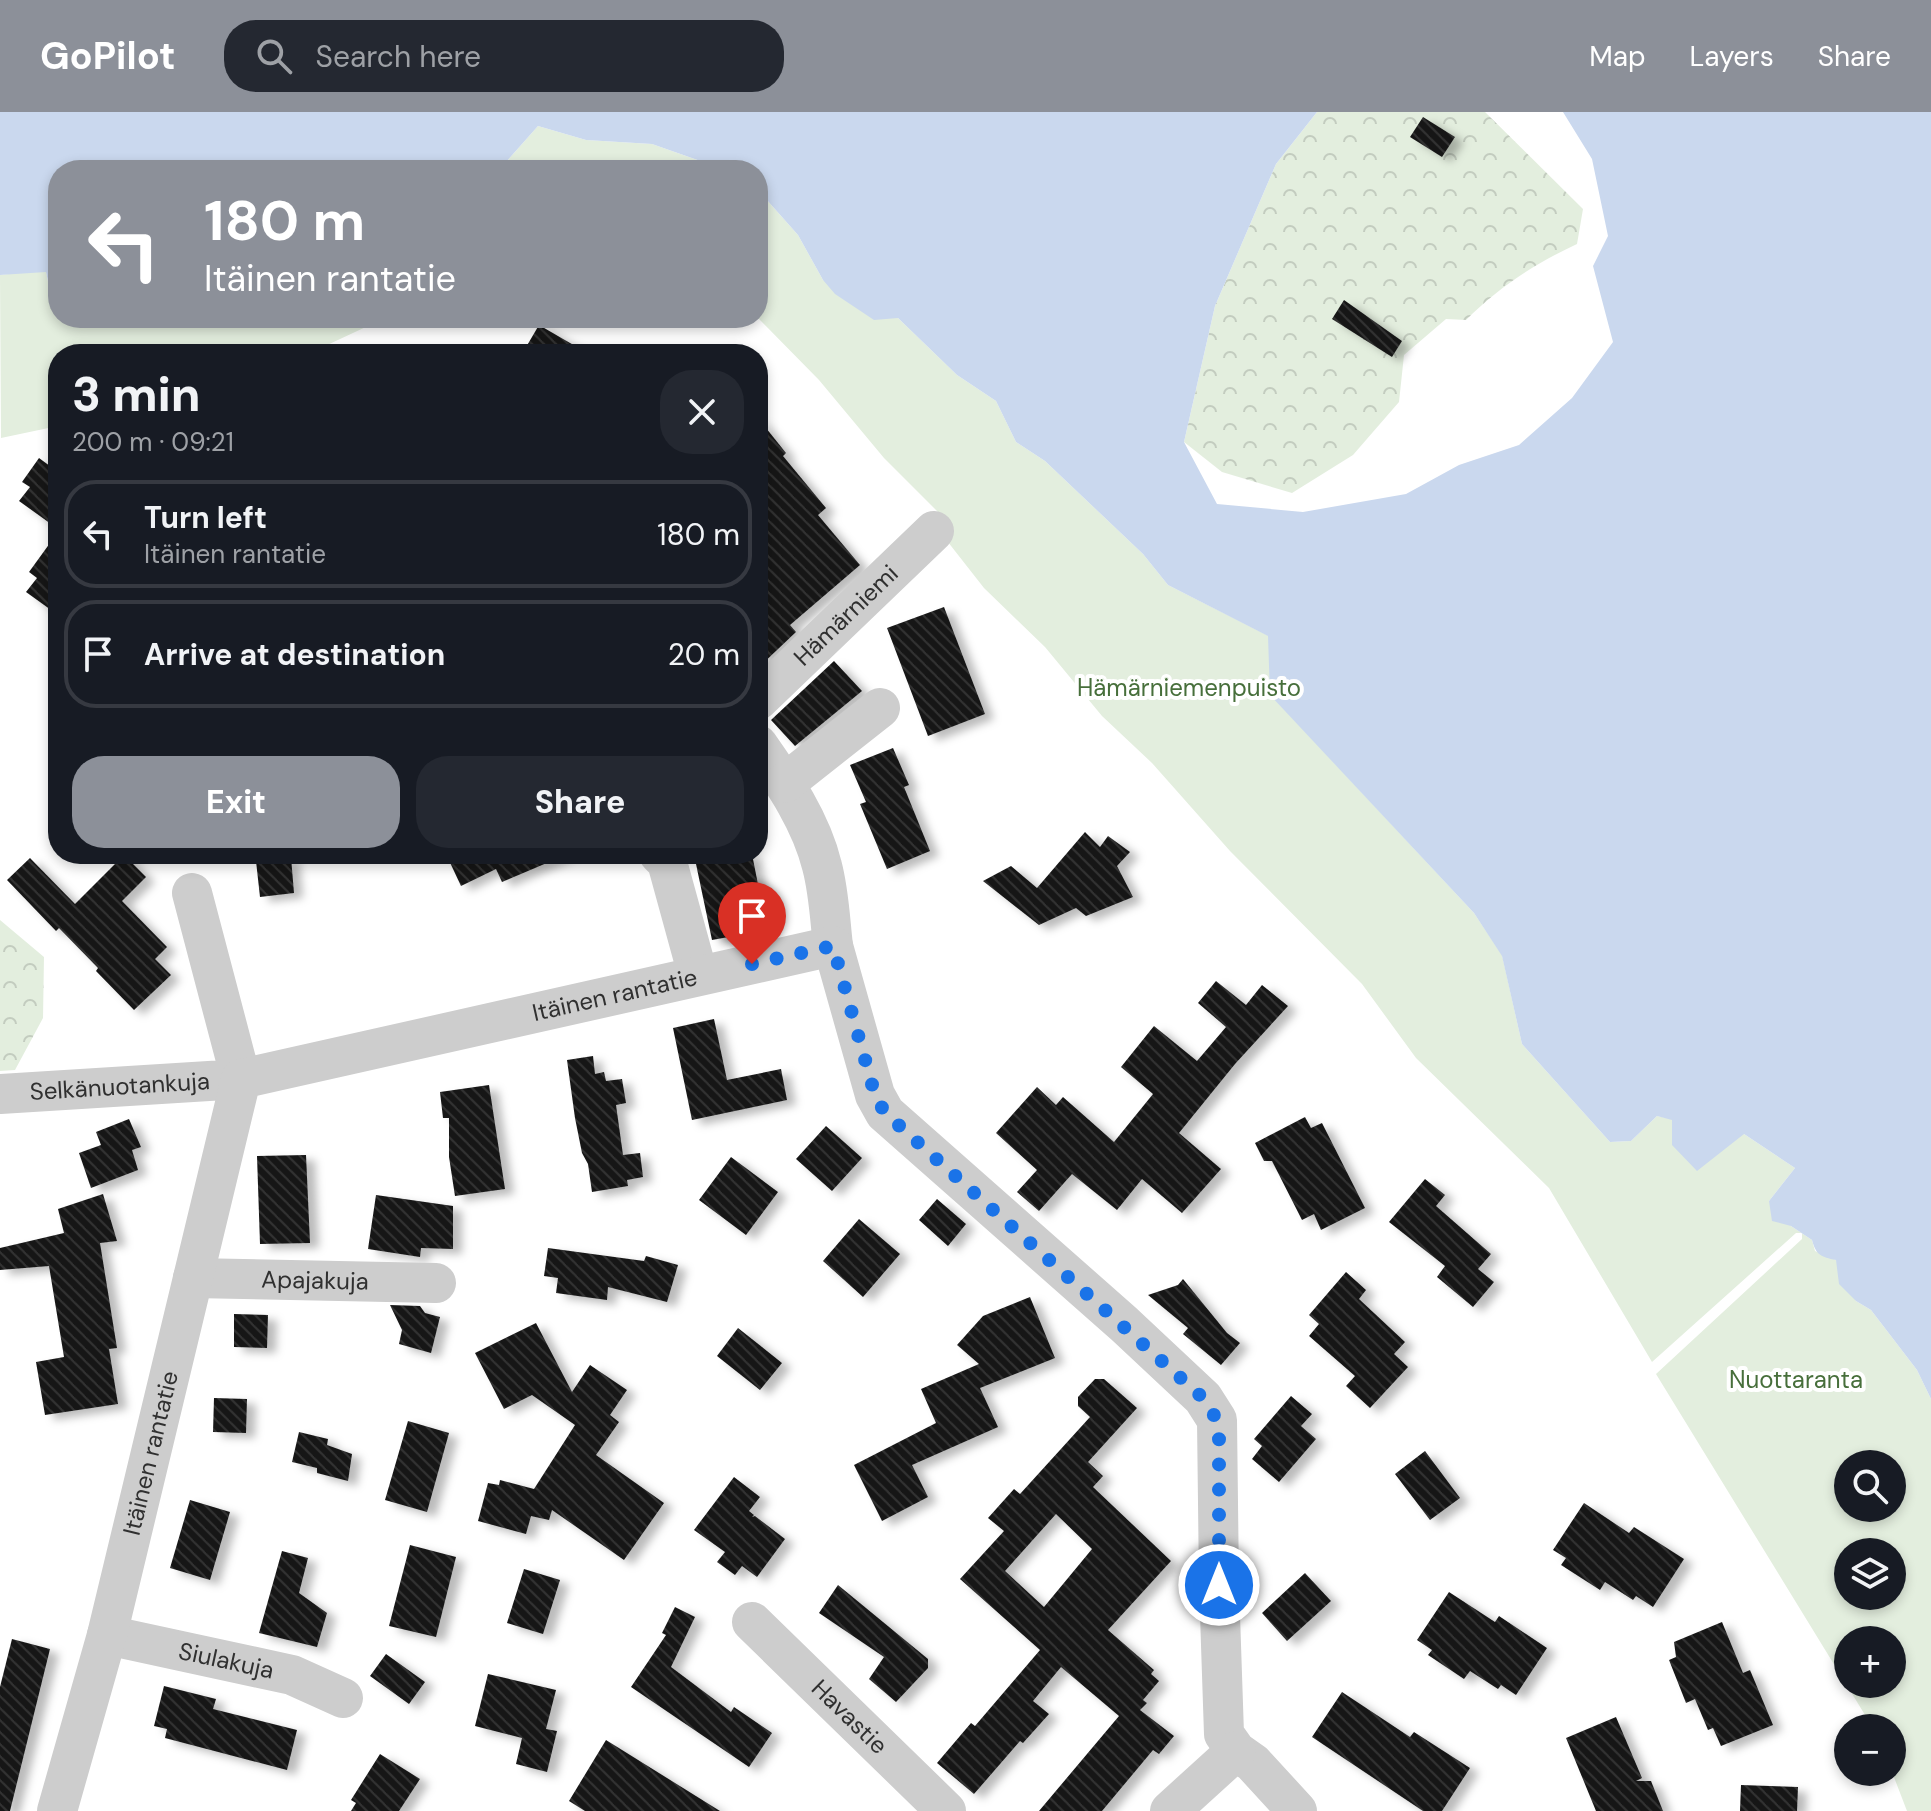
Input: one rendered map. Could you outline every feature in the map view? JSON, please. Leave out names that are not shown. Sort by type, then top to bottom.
[{"type":"street","name":"Hämärniemi","points":[[768,690],[934,531]]},
{"type":"street","points":[[785,783],[880,708]]},
{"type":"street","points":[[768,759],[785,783],[818,850],[833,946],[875,1095],[885,1113],[1135,1335],[1203,1398],[1217,1420],[1224,1734],[1236,1751],[1253,1763],[1297,1811]]},
{"type":"street","points":[[668,864],[698,975]]},
{"type":"street","points":[[192,893],[241,1079]]},
{"type":"street","name":"Itäinen rantatie","points":[[57,1811],[107,1635],[241,1079],[833,946]]},
{"type":"street","name":"Selkänuotankuja","points":[[0,1094],[241,1079]]},
{"type":"street","name":"Apajakuja","points":[[193,1278],[436,1283]]},
{"type":"street","name":"Havastie","points":[[752,1622],[946,1811]]},
{"type":"street","name":"Siulakuja","points":[[107,1635],[292,1675],[343,1698]]},
{"type":"street","points":[[1170,1811],[1236,1751]]},
{"type":"green space","points":[[1317,112],[1485,112],[1583,209],[1577,244],[1518,277],[1466,320],[1446,319],[1404,355],[1399,402],[1353,455],[1292,493],[1222,472],[1184,442],[1215,306],[1276,164]]},
{"type":"green space","points":[[538,126],[586,140],[652,144],[698,160],[508,160]]},
{"type":"green space","name":"Hämärniemenpuisto","points":[[768,201],[798,235],[823,280],[898,318],[957,375],[996,401],[1016,442],[1045,461],[1143,554],[1168,585],[1269,636],[1271,695],[1474,913],[1502,955],[1522,1044],[1610,1142],[1631,1141],[1657,1116],[1744,1134],[1795,1168],[1769,1201],[1791,1226],[1802,1233],[1796,1233],[1652,1362],[1549,1188],[1416,1058],[1362,984],[1230,851],[1152,763],[1102,716],[1045,647],[984,588],[944,537],[940,514],[884,458],[819,380],[768,328]]},
{"type":"green space","points":[[46,272],[48,328],[364,328],[329,344],[48,344],[48,428],[1,438],[0,275]]},
{"type":"green space","points":[[0,920],[44,957],[43,1018],[15,1070],[0,1071]]},
{"type":"green space","name":"Nuottaranta","points":[[1802,1233],[1812,1240],[1815,1251],[1836,1260],[1856,1301],[1871,1310],[1917,1370],[1931,1399],[1931,1811],[1907,1811],[1897,1786],[1906,1786],[1906,1714],[1864,1714],[1855,1698],[1906,1698],[1906,1626],[1834,1626],[1834,1664],[1656,1374],[1802,1239]]},
{"type":"water","points":[[0,112],[1317,112],[1276,164],[1215,306],[1184,442],[1217,504],[1303,512],[1406,494],[1459,465],[1519,445],[1572,398],[1613,342],[1593,266],[1608,236],[1592,159],[1563,112],[1931,112],[1931,1399],[1917,1370],[1871,1310],[1856,1301],[1839,1284],[1836,1260],[1820,1254],[1812,1240],[1791,1226],[1772,1221],[1769,1201],[1795,1168],[1744,1134],[1697,1171],[1672,1145],[1672,1120],[1657,1116],[1631,1141],[1610,1142],[1522,1044],[1502,956],[1474,913],[1270,695],[1268,636],[1168,585],[1143,554],[1045,461],[1016,442],[996,401],[957,375],[898,318],[874,320],[835,294],[823,280],[798,235],[768,201],[768,160],[698,160],[652,144],[586,140],[538,126],[508,160],[48,160],[48,281],[46,272],[0,275]]},
{"type":"building","points":[[1423,117],[1455,137],[1442,157],[1410,137]]},
{"type":"building","points":[[1344,300],[1402,341],[1392,357],[1332,319]]},
{"type":"building","points":[[537,328],[544,328],[572,344],[528,344]]},
{"type":"building","points":[[768,430],[786,453],[783,456],[826,508],[818,515],[860,565],[790,625],[796,632],[768,659]]},
{"type":"building","points":[[39,458],[48,465],[48,522],[19,501],[30,487],[22,482]]},
{"type":"building","points":[[48,546],[48,608],[26,592],[37,578],[29,572]]},
{"type":"building","points":[[944,607],[985,714],[928,736],[887,628]]},
{"type":"building","points":[[834,661],[862,691],[795,746],[771,720]]},
{"type":"building","points":[[893,748],[909,785],[904,787],[930,851],[887,869],[860,804],[866,802],[850,765]]},
{"type":"building","points":[[1085,832],[1100,847],[1108,836],[1130,852],[1117,866],[1133,897],[1086,916],[1076,908],[1039,925],[983,881],[1011,866],[1037,888]]},
{"type":"building","points":[[30,858],[75,904],[115,864],[133,864],[146,877],[122,901],[167,947],[155,959],[171,975],[134,1010],[59,928],[56,931],[7,880]]},
{"type":"building","points":[[256,864],[292,864],[294,893],[260,897]]},
{"type":"building","points":[[451,864],[544,864],[502,882],[496,869],[461,886]]},
{"type":"building","points":[[696,864],[754,864],[767,930],[712,940]]},
{"type":"building","points":[[1216,981],[1246,1005],[1262,985],[1288,1006],[1235,1064],[1179,1133],[1221,1169],[1182,1213],[1142,1179],[1117,1210],[1072,1174],[1039,1211],[1017,1192],[1037,1170],[996,1133],[1037,1087],[1056,1105],[1063,1097],[1114,1142],[1153,1094],[1121,1067],[1154,1026],[1197,1061],[1226,1027],[1198,1003]]},
{"type":"building","points":[[714,1019],[727,1080],[781,1069],[787,1100],[692,1120],[673,1028]]},
{"type":"building","points":[[593,1056],[595,1074],[604,1072],[606,1081],[622,1079],[626,1103],[616,1105],[623,1155],[640,1153],[643,1177],[627,1180],[628,1186],[592,1192],[575,1118],[567,1060]]},
{"type":"building","points":[[489,1085],[505,1189],[455,1196],[449,1157],[449,1118],[443,1118],[440,1092]]},
{"type":"building","points":[[1305,1117],[1311,1128],[1322,1123],[1365,1208],[1321,1230],[1314,1214],[1302,1220],[1272,1161],[1264,1161],[1255,1143]]},
{"type":"building","points":[[129,1119],[141,1147],[132,1150],[138,1170],[91,1188],[79,1153],[101,1145],[96,1132]]},
{"type":"building","points":[[826,1126],[862,1158],[832,1191],[796,1159]]},
{"type":"building","points":[[306,1155],[310,1243],[260,1244],[257,1156]]},
{"type":"building","points":[[731,1157],[778,1192],[746,1235],[699,1200]]},
{"type":"building","points":[[1425,1179],[1445,1195],[1436,1206],[1491,1254],[1478,1269],[1494,1282],[1473,1307],[1437,1277],[1445,1266],[1389,1222]]},
{"type":"building","points":[[103,1194],[117,1241],[100,1243],[117,1348],[109,1349],[118,1404],[45,1415],[36,1362],[64,1357],[49,1266],[0,1270],[0,1248],[64,1233],[58,1209]]},
{"type":"building","points":[[376,1195],[453,1206],[453,1249],[421,1248],[420,1257],[368,1249]]},
{"type":"building","points":[[937,1199],[966,1224],[948,1246],[919,1220]]},
{"type":"building","points":[[859,1219],[900,1254],[863,1297],[823,1261]]},
{"type":"building","points":[[548,1248],[644,1261],[646,1256],[678,1265],[667,1302],[608,1287],[607,1300],[556,1293],[558,1278],[544,1276]]},
{"type":"building","points":[[1346,1272],[1366,1290],[1359,1299],[1405,1342],[1394,1354],[1408,1367],[1370,1408],[1346,1386],[1355,1376],[1309,1336],[1319,1324],[1309,1315]]},
{"type":"building","points":[[1183,1279],[1227,1333],[1240,1343],[1221,1365],[1183,1334],[1188,1328],[1148,1295],[1178,1285]]},
{"type":"building","points":[[1030,1297],[1055,1358],[980,1388],[998,1427],[912,1465],[928,1497],[882,1521],[854,1465],[936,1423],[921,1389],[979,1364],[957,1345],[983,1316]]},
{"type":"building","points":[[390,1305],[420,1306],[425,1313],[440,1317],[431,1353],[399,1344],[402,1330]]},
{"type":"building","points":[[234,1314],[268,1315],[267,1348],[234,1347]]},
{"type":"building","points":[[536,1323],[572,1392],[590,1365],[627,1390],[610,1415],[619,1422],[596,1455],[664,1503],[624,1560],[552,1510],[549,1520],[531,1516],[526,1534],[478,1521],[488,1483],[499,1485],[500,1480],[534,1489],[575,1425],[532,1395],[504,1409],[475,1353]]},
{"type":"building","points":[[738,1328],[782,1363],[760,1390],[717,1356]]},
{"type":"building","points":[[1095,1379],[1104,1379],[1137,1408],[1088,1462],[1103,1476],[1093,1487],[1171,1561],[1108,1630],[1154,1670],[1151,1674],[1159,1681],[1143,1700],[1147,1703],[1140,1710],[1174,1736],[1159,1754],[1153,1750],[1102,1811],[1039,1811],[1119,1716],[1061,1667],[1033,1701],[1049,1714],[1023,1743],[1020,1741],[974,1794],[937,1763],[971,1723],[975,1726],[1040,1650],[960,1579],[1004,1531],[988,1518],[1014,1489],[1020,1494],[1090,1417],[1078,1406],[1078,1397]],"holes":[[[1056,1514],[1092,1549],[1044,1607],[1005,1571]]]},
{"type":"building","points":[[1291,1396],[1312,1414],[1301,1426],[1316,1439],[1279,1482],[1252,1459],[1262,1446],[1254,1439]]},
{"type":"building","points":[[214,1398],[247,1399],[246,1433],[213,1432]]},
{"type":"building","points":[[408,1421],[449,1433],[427,1512],[385,1500]]},
{"type":"building","points":[[299,1432],[328,1439],[327,1445],[352,1454],[348,1481],[292,1462]]},
{"type":"building","points":[[1425,1451],[1460,1498],[1430,1520],[1395,1474]]},
{"type":"building","points":[[734,1477],[760,1497],[749,1511],[754,1515],[752,1517],[755,1516],[785,1539],[757,1577],[742,1566],[735,1575],[717,1562],[725,1552],[694,1530]]},
{"type":"building","points":[[190,1500],[230,1512],[210,1580],[170,1568]]},
{"type":"building","points":[[1584,1503],[1629,1533],[1634,1527],[1684,1559],[1653,1607],[1636,1596],[1633,1600],[1605,1582],[1600,1590],[1561,1565],[1566,1558],[1553,1550]]},
{"type":"building","points":[[410,1545],[456,1557],[436,1637],[389,1626]]},
{"type":"building","points":[[282,1551],[308,1558],[299,1593],[327,1613],[317,1647],[259,1633]]},
{"type":"building","points":[[524,1569],[560,1580],[543,1634],[507,1623]]},
{"type":"building","points":[[1305,1573],[1331,1601],[1287,1641],[1262,1613]]},
{"type":"building","points":[[838,1585],[928,1659],[928,1668],[896,1702],[869,1679],[884,1657],[819,1613]]},
{"type":"building","points":[[1449,1592],[1495,1622],[1499,1616],[1547,1648],[1516,1695],[1501,1685],[1498,1689],[1470,1671],[1464,1679],[1428,1655],[1432,1650],[1417,1640]]},
{"type":"building","points":[[675,1607],[695,1617],[671,1667],[731,1712],[734,1707],[772,1733],[749,1767],[631,1687],[666,1635],[662,1633]]},
{"type":"building","points":[[1722,1622],[1743,1673],[1750,1670],[1773,1725],[1721,1746],[1713,1728],[1708,1730],[1695,1699],[1686,1703],[1669,1660],[1676,1657],[1674,1642]]},
{"type":"building","points":[[12,1639],[50,1649],[10,1811],[0,1811],[0,1687]]},
{"type":"building","points":[[386,1654],[425,1682],[409,1704],[370,1676]]},
{"type":"building","points":[[488,1674],[556,1690],[546,1729],[557,1731],[547,1772],[516,1764],[522,1738],[475,1726]]},
{"type":"building","points":[[164,1686],[216,1699],[213,1709],[297,1730],[287,1770],[165,1738],[167,1729],[154,1726]]},
{"type":"building","points":[[1342,1692],[1410,1737],[1414,1732],[1470,1768],[1442,1811],[1423,1811],[1312,1737]]},
{"type":"building","points":[[1616,1717],[1642,1778],[1636,1781],[1651,1781],[1663,1811],[1596,1811],[1566,1738]]},
{"type":"building","points":[[606,1740],[720,1811],[585,1811],[569,1801]]},
{"type":"building","points":[[380,1754],[420,1779],[399,1811],[351,1811],[356,1803],[351,1800]]},
{"type":"building","points":[[1741,1785],[1798,1787],[1797,1811],[1740,1811]]},
{"type":"route","points":[[752,964],[833,946],[843,972],[855,1029],[875,1095],[885,1113],[1203,1398],[1217,1420],[1219,1438],[1219,1585]]}]
